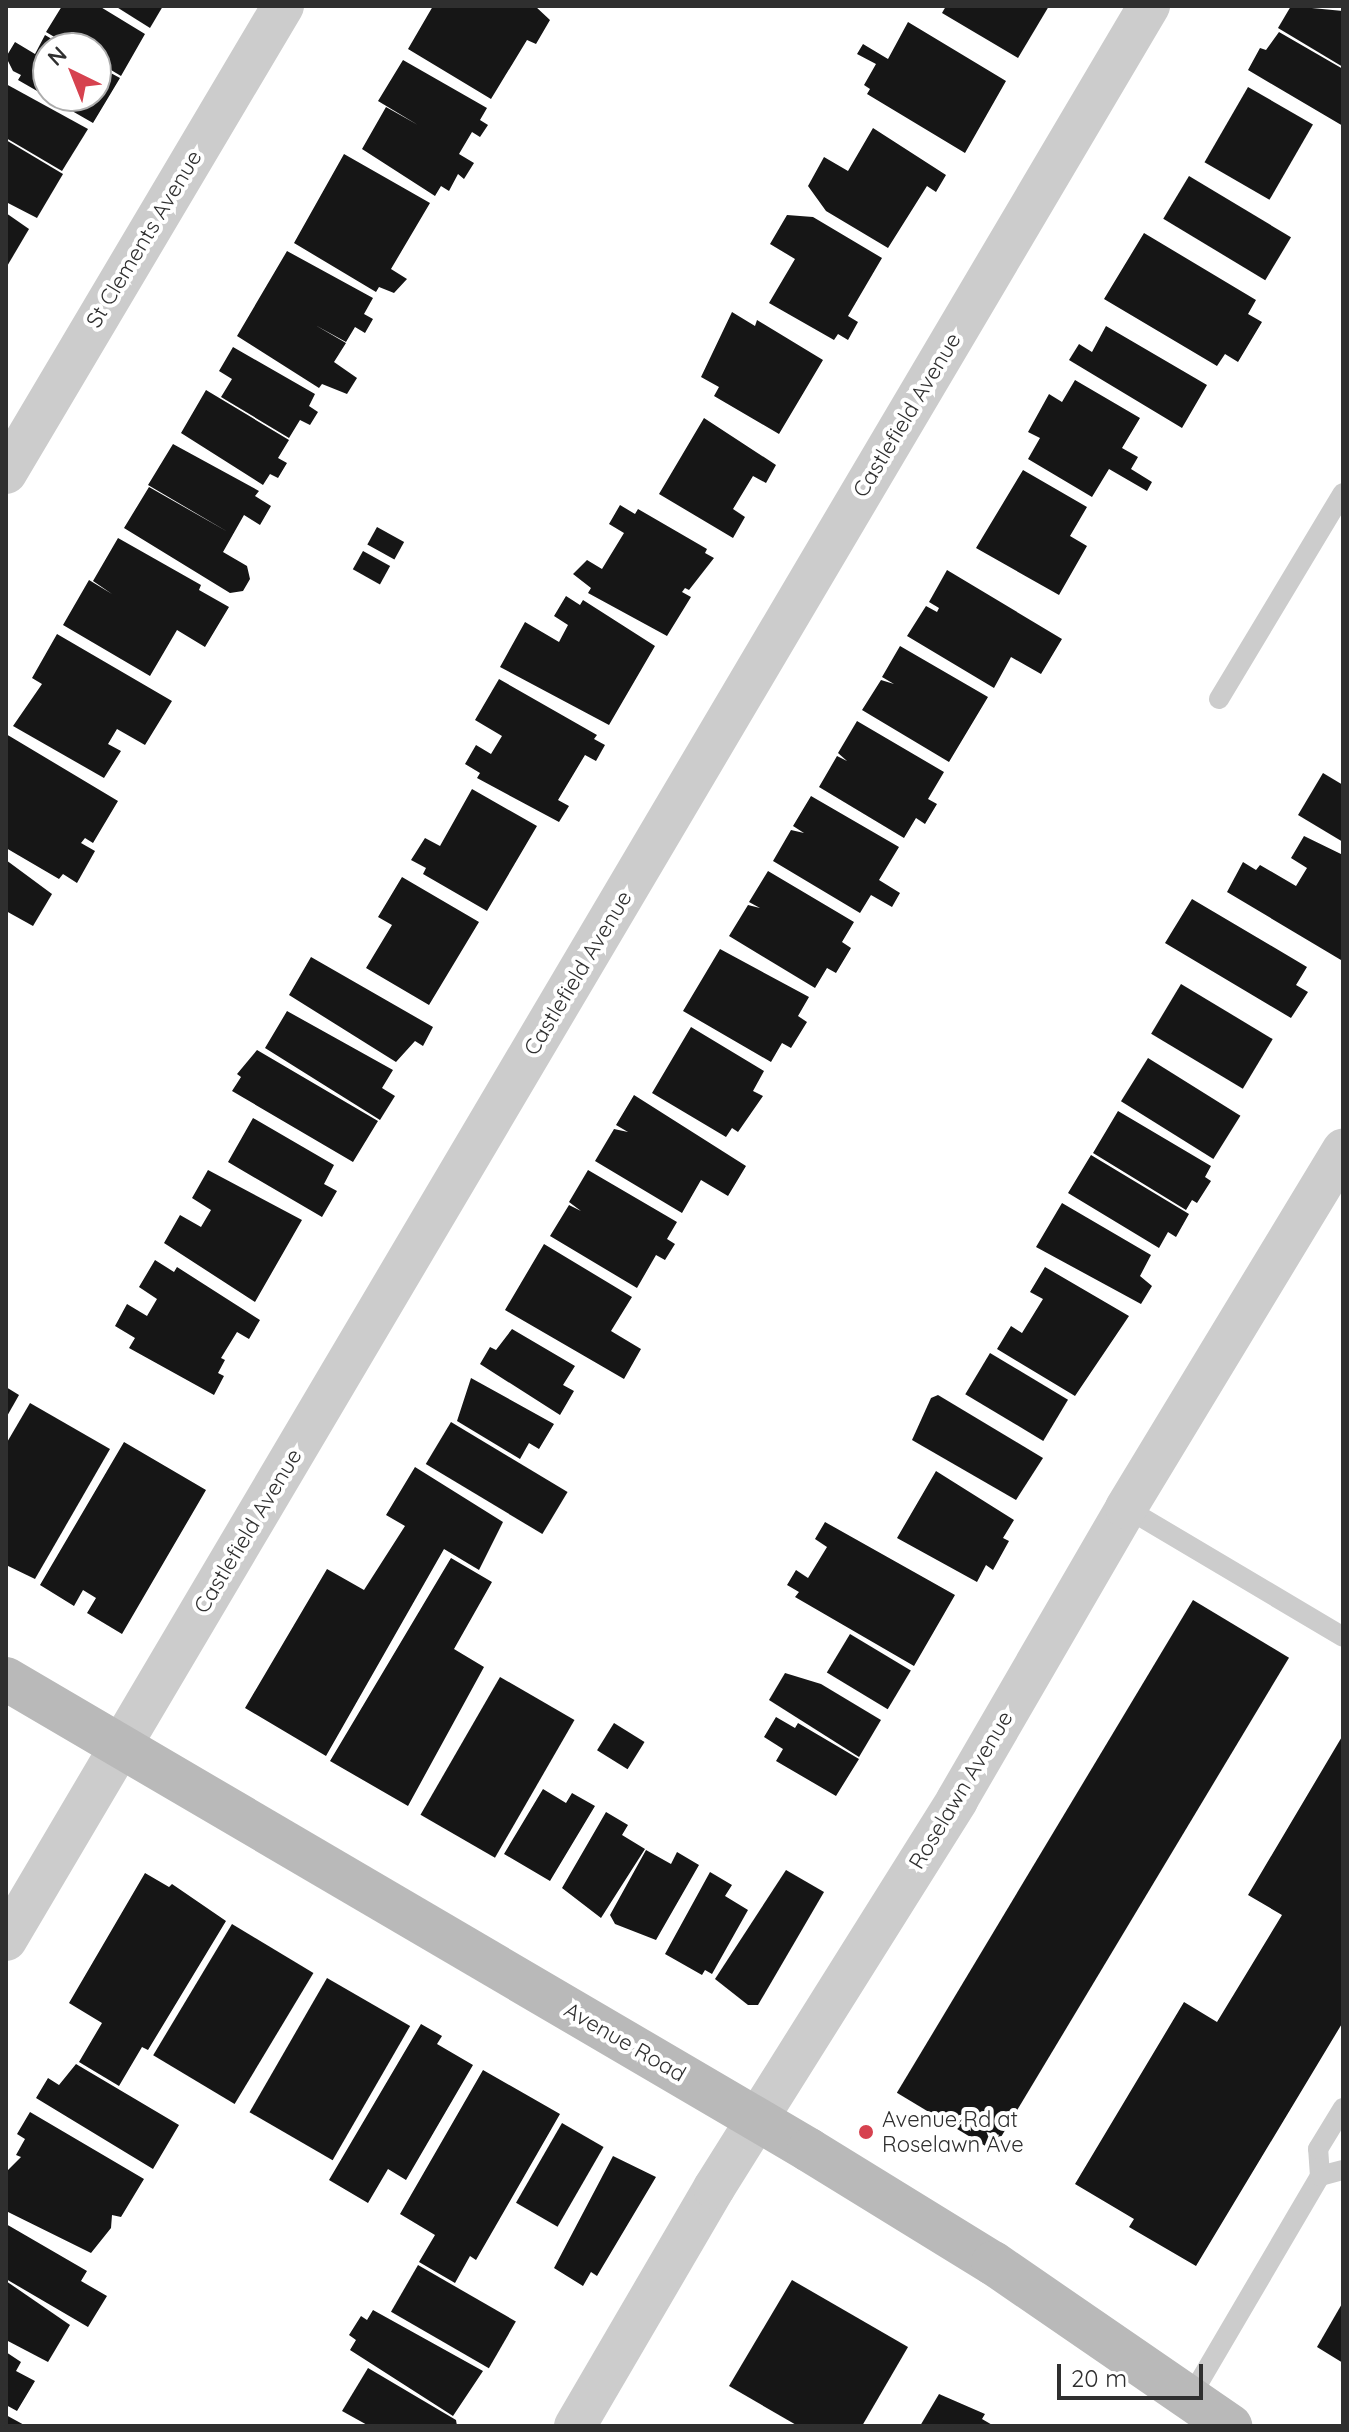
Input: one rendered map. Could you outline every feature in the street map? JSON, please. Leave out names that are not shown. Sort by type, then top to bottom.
[{"type":"main road","name":"Avenue Road","points":[[6,1679],[758,2120],[993,2263],[1191,2396],[1230,2426]]},
{"type":"street","name":"St Clements Avenue","points":[[6,473],[283,6]]},
{"type":"street","name":"Castlefield Avenue","points":[[6,1940],[1149,6]]},
{"type":"street","name":"Roselawn Avenue","points":[[575,2426],[758,2120],[957,1800],[1126,1508],[1343,1150]]},
{"type":"lane","points":[[1219,699],[1336,522],[1343,493]]},
{"type":"lane","points":[[1126,1508],[1343,1637]]},
{"type":"lane","points":[[1191,2396],[1320,2176],[1318,2149],[1343,2108]]},
{"type":"lane","points":[[1320,2176],[1343,2170]]},
{"type":"building","points":[[62,6],[99,6],[145,34],[121,76],[112,71],[112,32],[46,32]]},
{"type":"building","points":[[115,6],[163,6],[150,28]]},
{"type":"building","points":[[433,6],[535,6],[550,20],[536,44],[527,40],[491,99],[408,49]]},
{"type":"building","points":[[946,6],[1049,6],[1018,58],[942,13]]},
{"type":"building","points":[[1291,6],[1343,11],[1343,67],[1278,28]]},
{"type":"building","points":[[908,22],[1006,81],[965,153],[867,94],[870,89],[864,85],[876,64],[857,54],[863,44],[888,59]]},
{"type":"building","points":[[1279,32],[1343,69],[1343,126],[1248,70],[1260,48],[1266,50]]},
{"type":"building","points":[[15,42],[32,52],[32,88],[18,80],[21,75],[13,71],[6,57]]},
{"type":"building","points":[[403,60],[487,108],[480,120],[488,125],[480,137],[472,132],[459,154],[474,163],[464,179],[458,174],[449,191],[441,186],[435,196],[362,149],[386,107],[418,125],[378,101]]},
{"type":"building","points":[[112,74],[120,78],[112,91]]},
{"type":"building","points":[[6,84],[32,98],[32,112],[57,112],[88,129],[62,171],[6,138]]},
{"type":"building","points":[[1248,87],[1313,124],[1269,200],[1204,162]]},
{"type":"building","points":[[74,112],[100,112],[93,123]]},
{"type":"building","points":[[873,128],[946,175],[936,192],[927,186],[888,248],[826,211],[808,186],[824,157],[848,171]]},
{"type":"building","points":[[6,140],[63,174],[37,218],[6,202]]},
{"type":"building","points":[[344,154],[430,203],[391,269],[407,279],[394,293],[379,287],[376,292],[294,243]]},
{"type":"building","points":[[1189,176],[1291,237],[1265,280],[1163,219]]},
{"type":"building","points":[[6,213],[29,229],[6,268]]},
{"type":"building","points":[[787,215],[813,217],[882,258],[848,316],[858,322],[848,340],[838,334],[834,340],[769,303],[795,259],[770,244]]},
{"type":"building","points":[[1144,233],[1256,300],[1248,314],[1262,322],[1238,362],[1225,354],[1217,366],[1104,299]]},
{"type":"building","points":[[287,251],[373,298],[364,314],[373,319],[365,333],[355,327],[346,342],[315,325],[346,343],[334,362],[357,378],[347,394],[322,384],[319,388],[237,336]]},
{"type":"building","points":[[732,312],[755,326],[757,320],[823,360],[779,434],[714,396],[719,387],[701,377]]},
{"type":"building","points":[[1106,326],[1207,385],[1182,428],[1069,360],[1079,344],[1092,352]]},
{"type":"building","points":[[233,347],[315,394],[309,406],[318,412],[310,425],[300,420],[289,438],[221,397],[232,379],[219,371]]},
{"type":"building","points":[[1075,380],[1140,418],[1122,448],[1138,457],[1131,469],[1152,482],[1147,491],[1109,469],[1092,497],[1028,459],[1040,438],[1028,432],[1049,394],[1062,402]]},
{"type":"building","points":[[206,390],[289,440],[278,458],[287,463],[278,478],[270,474],[263,485],[181,433]]},
{"type":"building","points":[[704,418],[776,465],[766,483],[753,476],[733,509],[745,517],[733,538],[659,494]]},
{"type":"building","points":[[173,444],[259,491],[255,496],[271,506],[260,525],[244,515],[223,552],[247,566],[250,579],[243,591],[230,593],[124,528],[149,487],[228,532],[148,485]]},
{"type":"building","points":[[1023,470],[1087,507],[1070,536],[1087,546],[1059,595],[976,548]]},
{"type":"building","points":[[620,505],[635,514],[638,509],[707,549],[705,553],[714,558],[689,590],[685,588],[682,592],[691,597],[667,636],[588,593],[591,588],[573,574],[587,560],[602,569],[624,533],[609,524]]},
{"type":"building","points":[[377,527],[404,542],[394,560],[367,544]]},
{"type":"building","points":[[118,538],[201,585],[199,590],[229,607],[205,647],[177,630],[150,676],[63,625],[89,580],[112,594],[93,581]]},
{"type":"building","points":[[363,551],[390,566],[380,584],[353,569]]},
{"type":"building","points":[[947,570],[1062,639],[1041,674],[1011,657],[994,688],[907,636],[926,606],[937,612],[939,608],[929,602]]},
{"type":"building","points":[[566,596],[580,605],[583,600],[655,646],[609,725],[500,667],[525,622],[559,642],[568,625],[554,616]]},
{"type":"building","points":[[57,634],[172,701],[145,745],[117,729],[108,744],[121,751],[104,778],[13,726],[42,684],[32,678]]},
{"type":"building","points":[[900,646],[988,697],[949,762],[862,710],[881,680],[894,684],[882,677]]},
{"type":"building","points":[[499,679],[597,735],[594,739],[605,745],[596,761],[585,755],[558,800],[569,806],[559,822],[477,778],[480,773],[465,764],[476,745],[491,754],[502,736],[475,720]]},
{"type":"building","points":[[857,721],[944,772],[928,799],[937,804],[925,824],[916,818],[904,838],[819,787],[837,756],[847,761],[838,753]]},
{"type":"building","points":[[6,734],[118,801],[93,843],[85,838],[81,843],[95,851],[77,883],[63,874],[59,879],[6,848]]},
{"type":"building","points":[[1323,773],[1343,785],[1343,842],[1298,815]]},
{"type":"building","points":[[472,789],[537,826],[487,911],[423,874],[426,868],[411,860],[425,838],[440,846]]},
{"type":"building","points":[[811,796],[899,847],[879,880],[900,893],[892,907],[871,895],[860,913],[773,861],[791,830],[804,833],[793,826]]},
{"type":"building","points":[[1304,836],[1343,855],[1341,960],[1227,892],[1243,862],[1256,870],[1260,865],[1296,886],[1307,868],[1291,858]]},
{"type":"building","points":[[6,860],[52,894],[33,926],[6,911]]},
{"type":"building","points":[[768,871],[854,922],[842,942],[851,948],[836,973],[827,968],[815,988],[729,936],[748,905],[760,908],[749,902]]},
{"type":"building","points":[[402,877],[479,922],[429,1005],[366,968],[392,925],[378,917]]},
{"type":"building","points":[[1192,899],[1307,967],[1296,985],[1308,992],[1291,1018],[1165,943]]},
{"type":"building","points":[[720,949],[809,997],[798,1016],[807,1022],[791,1048],[782,1043],[771,1062],[683,1011]]},
{"type":"building","points":[[311,957],[433,1027],[423,1046],[415,1041],[396,1062],[289,995]]},
{"type":"building","points":[[1181,984],[1273,1039],[1243,1089],[1151,1034]]},
{"type":"building","points":[[287,1011],[393,1070],[382,1088],[395,1096],[380,1120],[265,1048]]},
{"type":"building","points":[[691,1027],[764,1071],[753,1091],[763,1096],[738,1132],[732,1128],[726,1137],[652,1093]]},
{"type":"building","points":[[257,1050],[378,1121],[353,1162],[232,1091],[241,1077],[237,1074]]},
{"type":"building","points":[[1148,1058],[1240,1116],[1213,1159],[1121,1101]]},
{"type":"building","points":[[634,1095],[746,1166],[728,1196],[701,1180],[682,1213],[595,1161],[614,1129],[628,1132],[616,1125]]},
{"type":"building","points":[[1118,1111],[1211,1166],[1205,1177],[1211,1181],[1197,1203],[1192,1200],[1186,1210],[1093,1153]]},
{"type":"building","points":[[253,1118],[334,1165],[324,1184],[337,1191],[322,1217],[228,1162]]},
{"type":"building","points":[[1091,1155],[1189,1214],[1176,1237],[1168,1232],[1159,1248],[1068,1193]]},
{"type":"building","points":[[208,1170],[302,1220],[255,1302],[164,1243],[180,1215],[201,1227],[211,1210],[192,1198]]},
{"type":"building","points":[[588,1170],[677,1222],[667,1239],[675,1244],[665,1260],[656,1255],[637,1288],[550,1236],[569,1205],[581,1211],[569,1202]]},
{"type":"building","points":[[1062,1203],[1151,1255],[1140,1276],[1152,1286],[1141,1304],[1036,1247]]},
{"type":"building","points":[[544,1244],[632,1297],[611,1331],[641,1349],[624,1379],[505,1310]]},
{"type":"building","points":[[155,1260],[174,1272],[177,1267],[260,1320],[249,1339],[237,1332],[221,1358],[225,1360],[218,1373],[224,1376],[214,1395],[129,1348],[135,1338],[115,1326],[127,1304],[147,1316],[157,1299],[139,1287]]},
{"type":"building","points":[[1045,1267],[1129,1316],[1075,1396],[997,1349],[1011,1326],[1022,1333],[1043,1299],[1030,1292]]},
{"type":"building","points":[[512,1329],[575,1366],[563,1385],[574,1391],[560,1415],[480,1364],[490,1347],[496,1350]]},
{"type":"building","points":[[990,1353],[1068,1400],[1043,1441],[965,1394]]},
{"type":"building","points":[[471,1378],[554,1424],[539,1449],[529,1443],[520,1459],[457,1421]]},
{"type":"building","points":[[6,1387],[19,1395],[6,1418]]},
{"type":"building","points":[[938,1395],[1043,1458],[1016,1500],[912,1440],[931,1398]]},
{"type":"building","points":[[30,1403],[110,1449],[35,1579],[6,1565],[6,1444]]},
{"type":"building","points":[[451,1422],[568,1492],[542,1534],[426,1464]]},
{"type":"building","points":[[124,1442],[206,1490],[122,1634],[87,1613],[96,1598],[83,1590],[74,1606],[40,1585]]},
{"type":"building","points":[[415,1467],[503,1522],[479,1570],[444,1549],[326,1756],[245,1708],[327,1569],[364,1590],[405,1526],[386,1515]]},
{"type":"building","points":[[936,1471],[1014,1520],[1003,1538],[1009,1541],[993,1570],[986,1565],[977,1582],[897,1538]]},
{"type":"building","points":[[825,1522],[955,1595],[914,1666],[795,1597],[799,1592],[787,1585],[796,1570],[808,1578],[827,1547],[815,1539]]},
{"type":"building","points":[[451,1558],[492,1582],[454,1649],[484,1667],[408,1806],[330,1761]]},
{"type":"building","points":[[1193,1600],[1289,1658],[993,2151],[897,2093]]},
{"type":"building","points":[[850,1634],[911,1671],[888,1709],[827,1673]]},
{"type":"building","points":[[785,1673],[821,1684],[881,1720],[859,1757],[769,1700]]},
{"type":"building","points":[[500,1677],[574,1720],[495,1858],[421,1815]]},
{"type":"building","points":[[776,1717],[795,1728],[798,1723],[859,1759],[836,1796],[776,1761],[783,1749],[764,1737]]},
{"type":"building","points":[[614,1723],[645,1742],[628,1769],[597,1750]]},
{"type":"building","points":[[1343,1735],[1343,2022],[1196,2266],[1129,2227],[1134,2219],[1075,2184],[1184,2002],[1217,2022],[1282,1915],[1248,1895]]},
{"type":"building","points":[[543,1789],[566,1803],[572,1793],[595,1806],[550,1881],[504,1854]]},
{"type":"building","points":[[606,1812],[628,1825],[622,1835],[645,1849],[601,1918],[562,1888]]},
{"type":"building","points":[[646,1850],[671,1864],[677,1852],[699,1865],[656,1940],[615,1924],[610,1915]]},
{"type":"building","points":[[786,1870],[824,1892],[758,2005],[748,2005],[715,1979]]},
{"type":"building","points":[[710,1872],[732,1885],[725,1896],[748,1910],[712,1974],[705,1970],[702,1975],[665,1954]]},
{"type":"building","points":[[145,1873],[169,1887],[172,1884],[226,1921],[148,2050],[142,2047],[119,2086],[79,2062],[102,2023],[69,2003]]},
{"type":"building","points":[[232,1924],[313,1973],[235,2104],[153,2055]]},
{"type":"building","points":[[327,1978],[410,2026],[333,2160],[250,2112]]},
{"type":"building","points":[[421,2024],[442,2036],[437,2044],[473,2065],[406,2180],[388,2169],[368,2203],[329,2180]]},
{"type":"building","points":[[76,2064],[179,2125],[153,2169],[36,2098],[48,2078],[59,2085]]},
{"type":"building","points":[[483,2070],[560,2114],[476,2260],[470,2256],[455,2283],[419,2262],[435,2235],[400,2214]]},
{"type":"building","points":[[30,2112],[144,2179],[121,2217],[112,2215],[111,2228],[91,2253],[6,2211],[6,2172],[21,2157],[16,2155],[25,2139],[17,2134]]},
{"type":"building","points":[[562,2123],[604,2147],[558,2227],[516,2203]]},
{"type":"building","points":[[613,2156],[656,2177],[597,2276],[591,2272],[583,2286],[554,2268]]},
{"type":"building","points":[[6,2224],[87,2271],[81,2281],[107,2296],[88,2327],[6,2279]]},
{"type":"building","points":[[418,2265],[516,2322],[489,2368],[391,2312]]},
{"type":"building","points":[[792,2280],[908,2347],[862,2426],[798,2426],[729,2386]]},
{"type":"building","points":[[6,2281],[70,2325],[48,2362],[6,2340]]},
{"type":"building","points":[[1343,2302],[1343,2363],[1317,2347]]},
{"type":"building","points":[[373,2310],[483,2371],[453,2416],[350,2350],[356,2340],[349,2335],[361,2316],[367,2320]]},
{"type":"building","points":[[6,2352],[21,2362],[16,2371],[35,2381],[17,2411],[6,2405]]},
{"type":"building","points":[[368,2368],[456,2420],[457,2426],[369,2426],[342,2411]]},
{"type":"building","points":[[939,2394],[985,2414],[982,2419],[994,2426],[920,2426]]},
{"type":"building","points":[[6,2415],[26,2426],[6,2426]]},
{"type":"place","name":"Avenue Rd at Roselawn Ave","points":[[866,2132]]}]
